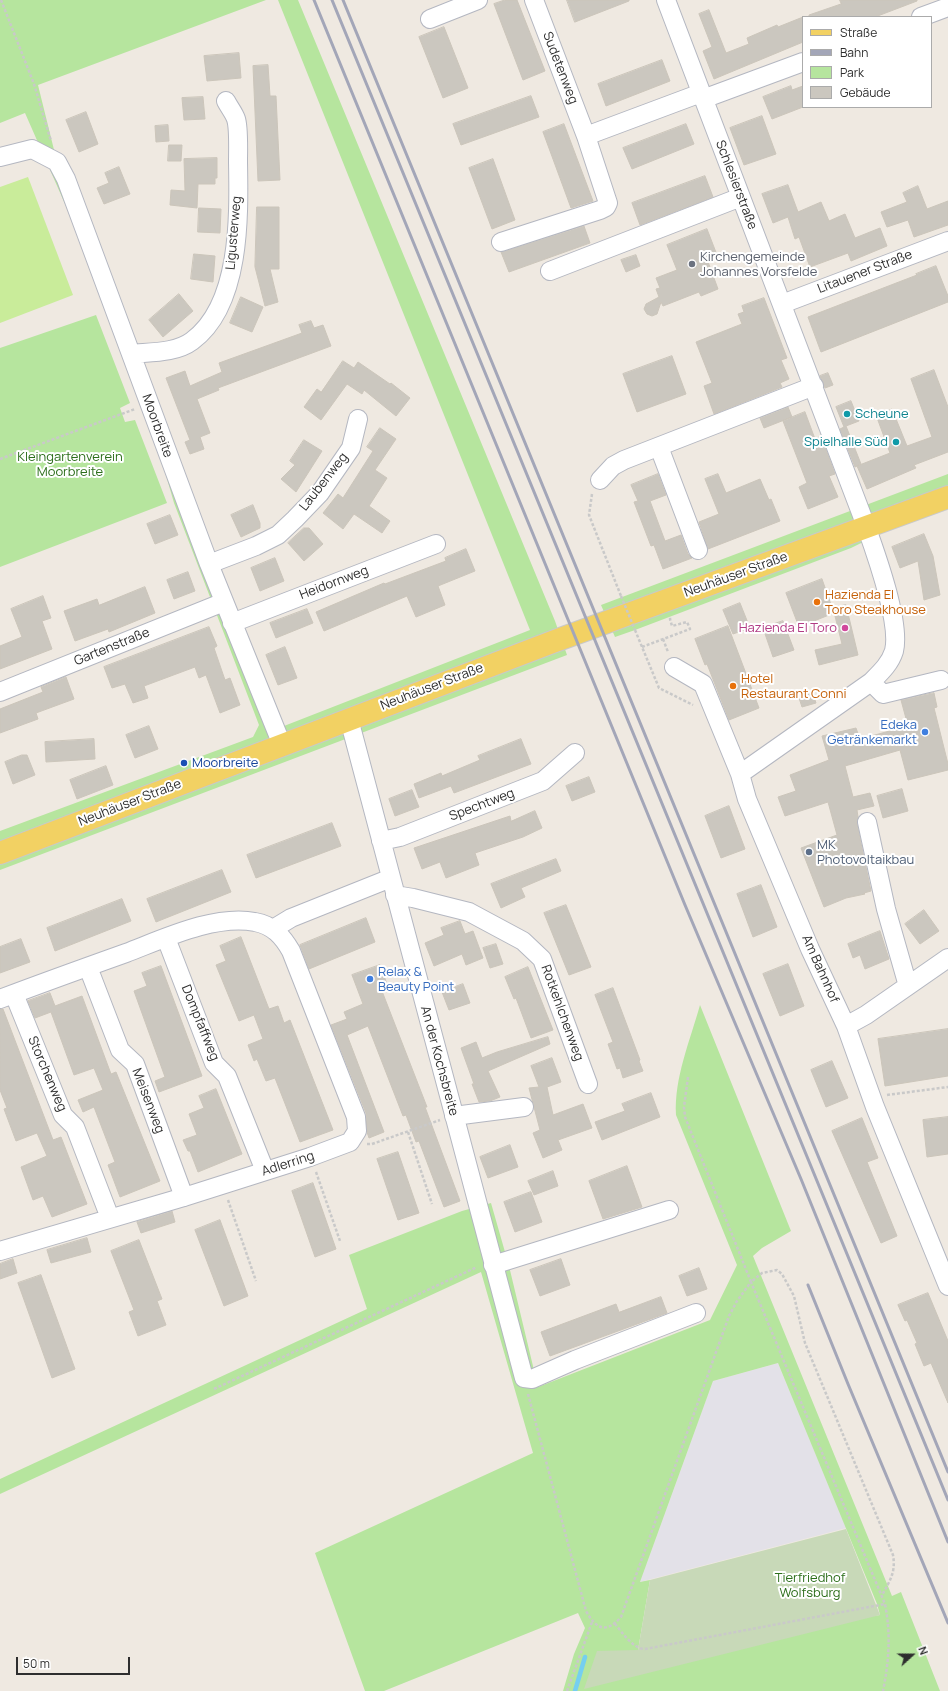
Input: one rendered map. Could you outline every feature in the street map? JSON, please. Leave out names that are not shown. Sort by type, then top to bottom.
[{"type":"main road","name":"Neuhäuser Straße","points":[[0,853],[555,641],[948,497]]},
{"type":"street","points":[[430,19],[478,0]]},
{"type":"street","name":"Sudetenweg","points":[[501,242],[600,210],[606,207],[608,203],[586,136],[534,0]]},
{"type":"street","name":"Schlesierstraße","points":[[666,0],[866,526]]},
{"type":"street","points":[[924,16],[948,7]]},
{"type":"street","points":[[586,136],[802,62]]},
{"type":"street","name":"Ligusterweg","points":[[131,354],[177,349],[192,341],[206,329],[219,308],[230,278],[235,253],[239,210],[237,120],[226,101]]},
{"type":"street","points":[[0,157],[32,149],[57,162]]},
{"type":"street","name":"Moorbreite","points":[[57,162],[66,180],[131,354],[148,404],[209,564],[282,745]]},
{"type":"street","points":[[550,271],[741,197]]},
{"type":"street","name":"Litauener Straße","points":[[782,304],[948,241]]},
{"type":"street","points":[[600,480],[613,466],[624,460],[814,386]]},
{"type":"street","name":"Laubenweg","points":[[209,564],[256,546],[278,534],[295,519],[320,493],[351,448],[358,419]]},
{"type":"street","points":[[659,447],[698,550]]},
{"type":"street","points":[[740,774],[871,682],[886,668],[894,651],[896,633],[891,606],[866,526]]},
{"type":"street","name":"Heidornweg","points":[[232,623],[436,544]]},
{"type":"street","name":"Gartenstraße","points":[[0,692],[224,602]]},
{"type":"street","name":"Am Bahnhof","points":[[674,667],[703,684],[740,774],[747,799],[810,949],[846,1026],[872,1097],[948,1286]]},
{"type":"street","points":[[871,682],[883,694],[941,680]]},
{"type":"street","name":"An der Kochsbreite","points":[[349,719],[524,1378]]},
{"type":"street","name":"Spechtweg","points":[[381,840],[400,837],[543,781],[575,753]]},
{"type":"street","points":[[867,822],[886,909],[908,986]]},
{"type":"street","points":[[273,928],[291,918],[391,878]]},
{"type":"street","name":"Rotkehlchenweg","points":[[396,895],[470,912],[523,941],[542,959],[588,1084]]},
{"type":"street","points":[[7,997],[166,938],[198,928],[239,920],[256,922],[273,928],[284,938],[291,951],[356,1117],[357,1131],[350,1142]]},
{"type":"street","name":"Dompfaffweg","points":[[166,938],[214,1063],[227,1076],[265,1172]]},
{"type":"street","points":[[846,1026],[866,1015],[948,958]]},
{"type":"street","name":"Meisenweg","points":[[88,967],[120,1050],[135,1064],[184,1197]]},
{"type":"street","name":"Storchenweg","points":[[7,997],[63,1115],[75,1127],[110,1218]]},
{"type":"street","points":[[454,1116],[524,1107]]},
{"type":"street","name":"Adlerring","points":[[0,1251],[265,1172],[350,1142]]},
{"type":"street","points":[[493,1263],[668,1210]]},
{"type":"street","points":[[524,1378],[532,1379],[696,1313]]},
{"type":"path","points":[[1,0],[34,84],[57,162]]},
{"type":"path","points":[[0,459],[148,404]]},
{"type":"path","points":[[600,480],[591,495],[589,515],[659,688],[695,706]]},
{"type":"path","points":[[642,647],[690,629],[687,622],[672,626],[670,619]]},
{"type":"path","points":[[688,1077],[684,1107],[685,1117],[751,1282],[885,1604],[890,1634],[889,1658],[883,1691]]},
{"type":"path","points":[[872,1097],[948,1087]]},
{"type":"path","points":[[350,1142],[372,1144],[454,1116]]},
{"type":"path","points":[[408,1132],[432,1204]]},
{"type":"path","points":[[310,1157],[340,1241]]},
{"type":"path","points":[[223,1185],[256,1281]]},
{"type":"path","points":[[214,1388],[493,1263]]},
{"type":"path","points":[[524,1378],[586,1611],[592,1622],[599,1627],[607,1627],[615,1624],[621,1617],[729,1316],[736,1301],[751,1282],[762,1273],[777,1270],[782,1274],[794,1296],[805,1343],[893,1555],[895,1565],[891,1579],[882,1595]]},
{"type":"path","points":[[615,1624],[632,1643],[645,1649],[885,1604]]},
{"type":"path","points":[[567,1691],[592,1622]]},
{"type":"shaded area","points":[[778,1363],[846,1528],[640,1582],[713,1381]]},
{"type":"green space","points":[[0,0],[266,0],[38,85],[57,162],[284,726],[530,630],[278,0],[298,0],[555,621],[567,655],[0,870],[0,831],[253,737],[259,725],[174,503],[131,354],[25,113],[0,123]]},
{"type":"green space","points":[[28,177],[73,295],[0,323],[0,187]]},
{"type":"green space","name":"Kleingartenverein Moorbreite","points":[[96,315],[130,403],[120,408],[125,422],[135,420],[167,503],[0,567],[0,348]]},
{"type":"green space","points":[[948,474],[948,507],[898,525],[851,548],[635,630],[615,637],[601,605]]},
{"type":"green space","points":[[700,1005],[791,1231],[762,1248],[753,1256],[892,1596],[901,1592],[940,1691],[563,1691],[574,1654],[585,1628],[578,1613],[384,1691],[365,1691],[315,1553],[533,1453],[481,1272],[0,1494],[0,1479],[367,1309],[349,1255],[462,1211],[491,1203],[509,1266],[538,1387],[710,1320],[737,1265],[676,1115],[676,1101],[680,1073]],"holes":[[[778,1363],[877,1604],[880,1615],[638,1650],[650,1580],[640,1582],[713,1381]]]},
{"type":"green space","name":"Tierfriedhof Wolfsburg","points":[[846,1529],[880,1615],[584,1689],[597,1651],[638,1650],[650,1580]]},
{"type":"building","points":[[505,0],[517,0],[545,71],[523,80],[494,4]]},
{"type":"building","points":[[567,0],[629,0],[629,1],[575,22]]},
{"type":"building","points":[[840,0],[917,0],[878,16],[809,16],[841,4]]},
{"type":"building","points":[[709,10],[726,53],[749,44],[747,38],[777,25],[778,27],[802,17],[802,42],[714,79],[703,51],[712,47],[699,14]]},
{"type":"building","points":[[444,27],[468,88],[443,98],[419,37]]},
{"type":"building","points":[[239,53],[241,78],[207,81],[204,56]]},
{"type":"building","points":[[662,60],[670,81],[606,106],[598,84]]},
{"type":"building","points":[[268,65],[270,96],[276,96],[280,180],[258,181],[253,66]]},
{"type":"building","points":[[791,86],[792,90],[802,86],[802,107],[772,119],[763,97]]},
{"type":"building","points":[[531,96],[539,117],[461,145],[453,124]]},
{"type":"building","points":[[203,97],[205,119],[184,120],[182,98]]},
{"type":"building","points":[[86,112],[98,144],[79,152],[66,120]]},
{"type":"building","points":[[762,116],[776,154],[744,165],[730,128]]},
{"type":"building","points":[[564,124],[593,201],[571,208],[543,132]]},
{"type":"building","points":[[686,124],[694,144],[632,169],[623,148]]},
{"type":"building","points":[[168,125],[169,141],[156,142],[155,126]]},
{"type":"building","points":[[169,145],[182,145],[181,161],[168,161]]},
{"type":"building","points":[[217,158],[217,178],[215,178],[215,184],[198,184],[197,208],[170,205],[171,190],[185,191],[184,159]]},
{"type":"building","points":[[493,159],[515,220],[492,229],[469,168]]},
{"type":"building","points":[[119,167],[130,194],[104,204],[97,188],[109,183],[105,173]]},
{"type":"building","points":[[705,176],[713,197],[640,225],[632,203]]},
{"type":"building","points":[[788,185],[798,212],[821,202],[829,221],[845,214],[855,238],[880,228],[887,246],[851,261],[848,253],[810,267],[799,237],[795,239],[788,217],[773,223],[762,194]]},
{"type":"building","points":[[918,186],[927,209],[948,201],[948,225],[914,237],[908,220],[887,227],[881,212],[907,202],[903,193]]},
{"type":"building","points":[[257,207],[279,207],[279,269],[270,269],[278,302],[265,306],[255,267]]},
{"type":"building","points":[[199,208],[221,209],[220,233],[198,232]]},
{"type":"building","points":[[584,226],[590,243],[509,272],[501,252]]},
{"type":"building","name":"Kirchengemeinde Johannes Vorsfelde","points":[[707,229],[717,255],[707,259],[718,289],[701,296],[699,292],[663,306],[661,302],[657,314],[652,316],[647,314],[644,309],[646,304],[659,297],[656,289],[660,288],[656,278],[677,270],[667,245]]},
{"type":"building","points":[[194,254],[215,256],[213,282],[191,279]]},
{"type":"building","points":[[636,255],[640,266],[626,272],[621,260]]},
{"type":"building","points":[[936,266],[948,296],[948,302],[821,352],[808,317],[917,275],[916,274]]},
{"type":"building","points":[[179,294],[193,311],[163,337],[149,320]]},
{"type":"building","points":[[241,297],[263,307],[252,332],[230,323]]},
{"type":"building","points":[[764,298],[787,358],[781,360],[789,379],[780,383],[782,387],[714,414],[704,386],[712,383],[696,342],[742,324],[738,314],[744,312],[742,306]]},
{"type":"building","points":[[311,321],[314,328],[323,325],[331,346],[218,388],[219,390],[197,399],[210,433],[200,437],[204,449],[190,454],[185,442],[190,440],[166,378],[185,371],[190,386],[222,372],[219,363],[302,333],[299,325]]},
{"type":"building","points":[[672,356],[686,394],[637,412],[623,374]]},
{"type":"building","points":[[343,361],[354,368],[358,362],[390,384],[391,383],[410,398],[396,416],[364,390],[362,394],[347,384],[321,420],[304,407],[317,389],[321,392]]},
{"type":"building","points":[[934,370],[948,407],[948,452],[914,465],[916,468],[867,489],[857,466],[890,453],[876,415],[892,409],[907,446],[932,437],[911,379]]},
{"type":"building","points":[[828,373],[833,385],[825,388],[820,376]]},
{"type":"building","points":[[851,401],[859,421],[846,426],[861,464],[855,467],[840,429],[844,427],[836,407]]},
{"type":"building","points":[[788,407],[792,417],[764,428],[760,418]]},
{"type":"building","points":[[805,412],[815,439],[821,436],[835,474],[829,476],[838,497],[808,509],[799,487],[807,483],[783,421]]},
{"type":"building","points":[[380,428],[396,439],[375,470],[387,478],[369,506],[390,521],[382,533],[354,514],[343,529],[323,513],[338,494],[343,498],[373,451],[367,447]]},
{"type":"building","points":[[304,440],[322,451],[296,492],[281,479],[295,465],[290,461]]},
{"type":"building","points":[[658,474],[666,495],[650,501],[665,541],[681,535],[688,554],[692,558],[663,569],[654,545],[651,546],[634,502],[638,501],[631,485]]},
{"type":"building","points":[[718,474],[726,493],[760,479],[769,500],[771,499],[780,521],[708,549],[699,522],[719,514],[705,479]]},
{"type":"building","points":[[253,505],[260,523],[260,528],[241,537],[231,515]]},
{"type":"building","points":[[170,515],[178,535],[155,544],[147,524]]},
{"type":"building","points":[[304,528],[309,528],[323,544],[304,561],[288,543]]},
{"type":"building","points":[[924,534],[933,556],[940,595],[924,600],[918,561],[900,568],[892,547]]},
{"type":"building","points":[[466,549],[475,571],[438,586],[445,605],[416,617],[407,596],[324,631],[316,612],[384,583],[385,584],[446,561],[445,558]]},
{"type":"building","points":[[275,558],[284,581],[260,591],[251,568]]},
{"type":"building","points":[[188,572],[195,591],[174,599],[167,580]]},
{"type":"building","points":[[822,579],[834,613],[799,627],[786,593]]},
{"type":"building","points":[[145,587],[155,613],[109,632],[108,629],[75,641],[64,611],[97,599],[99,605]]},
{"type":"building","points":[[43,596],[51,618],[42,621],[52,649],[0,669],[0,646],[22,637],[11,609]]},
{"type":"building","points":[[740,603],[750,628],[733,634],[723,610]]},
{"type":"building","name":"Hazienda El Toro","points":[[846,605],[858,655],[819,665],[815,650],[842,644],[833,608]]},
{"type":"building","points":[[307,609],[313,623],[276,638],[270,623]]},
{"type":"building","points":[[783,621],[794,650],[773,657],[763,628]]},
{"type":"building","name":"Hotel Restaurant Conni","points":[[728,626],[759,708],[729,720],[707,664],[705,665],[695,639]]},
{"type":"building","points":[[209,627],[217,646],[214,648],[225,680],[230,678],[240,705],[220,713],[206,675],[199,678],[195,667],[144,686],[148,698],[133,703],[125,684],[112,688],[104,667]]},
{"type":"building","points":[[285,647],[297,678],[278,685],[266,655]]},
{"type":"building","points":[[66,677],[74,699],[36,713],[38,719],[0,733],[0,709],[43,692],[41,687]]},
{"type":"building","points":[[812,691],[816,703],[802,707],[798,695]]},
{"type":"building","points":[[934,693],[937,707],[934,708],[948,764],[948,770],[908,780],[900,750],[845,766],[853,797],[870,793],[874,806],[857,810],[857,824],[871,891],[864,893],[865,894],[846,898],[824,907],[801,848],[837,835],[828,802],[785,816],[778,797],[796,791],[790,775],[829,760],[822,736],[856,728],[860,739],[908,726],[901,700]]},
{"type":"building","points":[[149,726],[158,749],[135,758],[126,735]]},
{"type":"building","points":[[94,739],[95,759],[46,762],[45,742]]},
{"type":"building","points":[[521,739],[531,764],[454,793],[451,786],[419,798],[414,784],[441,773],[442,776],[480,760],[478,756]]},
{"type":"building","points":[[22,755],[27,755],[35,775],[13,784],[5,762]]},
{"type":"building","points":[[106,766],[113,785],[77,799],[70,780]]},
{"type":"building","points":[[589,777],[595,792],[572,801],[566,786]]},
{"type":"building","points":[[902,789],[908,811],[883,818],[877,796]]},
{"type":"building","points":[[412,790],[419,807],[395,816],[389,799]]},
{"type":"building","points":[[729,806],[745,849],[721,858],[705,816]]},
{"type":"building","points":[[535,811],[542,828],[523,837],[475,853],[479,865],[446,878],[440,862],[422,869],[414,848],[510,816],[511,821]]},
{"type":"building","points":[[332,823],[341,846],[256,878],[247,855]]},
{"type":"building","points":[[556,859],[561,871],[521,888],[525,897],[501,908],[491,884]]},
{"type":"building","points":[[222,870],[231,892],[156,922],[147,899]]},
{"type":"building","points":[[761,885],[777,927],[753,937],[737,894]]},
{"type":"building","points":[[122,899],[131,921],[55,951],[47,928]]},
{"type":"building","points":[[566,905],[591,967],[569,975],[544,913]]},
{"type":"building","points":[[924,910],[939,931],[920,944],[905,924]]},
{"type":"building","points":[[366,918],[375,942],[309,969],[300,945]]},
{"type":"building","points":[[460,921],[465,934],[473,931],[483,958],[466,965],[462,954],[434,966],[425,943],[444,935],[441,928]]},
{"type":"building","points":[[880,931],[889,959],[865,969],[860,955],[853,958],[848,944]]},
{"type":"building","points":[[241,937],[269,1009],[278,1006],[284,1023],[290,1020],[333,1130],[300,1142],[275,1078],[266,1081],[257,1059],[254,1061],[248,1045],[263,1039],[254,1015],[239,1021],[216,965],[226,961],[220,946]]},
{"type":"building","points":[[21,939],[30,962],[0,973],[0,947]]},
{"type":"building","points":[[496,944],[503,964],[490,968],[483,948]]},
{"type":"building","points":[[788,964],[804,1006],[780,1016],[763,974]]},
{"type":"building","points":[[380,965],[387,984],[380,986],[427,1107],[425,1107],[460,1201],[444,1207],[419,1141],[416,1142],[406,1115],[403,1116],[368,1026],[347,1035],[384,1132],[369,1138],[367,1132],[366,1113],[331,1025],[347,1019],[344,1012],[363,1004],[352,975]]},
{"type":"building","points":[[161,966],[202,1076],[159,1092],[155,1081],[165,1077],[134,991],[147,986],[142,973]]},
{"type":"building","points":[[528,967],[553,1030],[531,1038],[516,998],[514,999],[505,977]]},
{"type":"building","points":[[463,984],[470,1003],[449,1010],[442,992]]},
{"type":"building","points":[[613,988],[643,1071],[623,1078],[620,1068],[617,1069],[608,1044],[613,1042],[595,995]]},
{"type":"building","points":[[50,993],[55,1006],[82,996],[111,1074],[116,1072],[160,1181],[120,1197],[108,1165],[115,1162],[94,1107],[83,1112],[78,1100],[103,1090],[94,1068],[74,1075],[51,1012],[35,1018],[28,1001]]},
{"type":"building","points":[[0,1009],[3,1009],[53,1140],[61,1137],[87,1204],[52,1217],[43,1196],[33,1200],[21,1167],[47,1156],[37,1133],[16,1141],[4,1109],[7,1108],[0,1090]]},
{"type":"building","points":[[948,1029],[948,1076],[885,1086],[878,1039]]},
{"type":"building","points":[[548,1037],[550,1044],[488,1071],[500,1097],[490,1101],[479,1102],[461,1048],[476,1042],[482,1058]]},
{"type":"building","points":[[552,1058],[561,1082],[547,1087],[553,1115],[583,1104],[592,1128],[558,1140],[562,1150],[543,1158],[533,1133],[540,1130],[529,1088],[539,1087],[531,1066]]},
{"type":"building","points":[[832,1061],[848,1098],[826,1107],[811,1070]]},
{"type":"building","points":[[216,1089],[242,1154],[198,1172],[190,1151],[188,1151],[183,1140],[197,1135],[189,1114],[204,1108],[199,1096]]},
{"type":"building","points":[[651,1093],[660,1117],[602,1140],[595,1122],[625,1111],[622,1104]]},
{"type":"building","points":[[948,1117],[948,1154],[927,1157],[923,1120]]},
{"type":"building","points":[[862,1118],[878,1158],[867,1162],[897,1236],[881,1243],[832,1131]]},
{"type":"building","points":[[510,1145],[518,1167],[488,1178],[480,1157]]},
{"type":"building","points":[[398,1152],[419,1213],[398,1220],[377,1159]]},
{"type":"building","points":[[627,1166],[642,1207],[603,1219],[589,1181]]},
{"type":"building","points":[[553,1171],[558,1186],[534,1195],[528,1181]]},
{"type":"building","points":[[313,1183],[336,1249],[315,1257],[292,1191]]},
{"type":"building","points":[[531,1192],[542,1222],[515,1232],[504,1202]]},
{"type":"building","points":[[172,1211],[175,1222],[141,1233],[137,1222]]},
{"type":"building","points":[[220,1220],[248,1296],[224,1306],[195,1230]]},
{"type":"building","points":[[87,1238],[91,1252],[51,1263],[47,1250]]},
{"type":"building","points":[[139,1240],[162,1299],[157,1301],[166,1325],[138,1336],[129,1312],[134,1310],[111,1251]]},
{"type":"building","points":[[13,1259],[17,1273],[0,1279],[0,1264]]},
{"type":"building","points":[[561,1259],[570,1285],[540,1296],[530,1270]]},
{"type":"building","points":[[699,1268],[707,1289],[687,1296],[679,1276]]},
{"type":"building","points":[[41,1275],[75,1369],[52,1378],[18,1283]]},
{"type":"building","points":[[928,1293],[948,1341],[948,1403],[931,1363],[924,1366],[915,1344],[917,1343],[907,1320],[905,1321],[898,1305]]},
{"type":"building","points":[[661,1297],[667,1313],[550,1356],[541,1332],[616,1304],[619,1312]]},
{"type":"waterway","points":[[575,1691],[585,1657]]},
{"type":"railway","points":[[314,0],[685,905],[801,1179],[948,1542]]},
{"type":"railway","points":[[332,0],[948,1500]]},
{"type":"railway","points":[[343,0],[948,1472]]},
{"type":"railway","points":[[808,1285],[948,1623]]},
{"type":"place","name":"Kirchengemeinde Johannes Vorsfelde","points":[[692,264]]},
{"type":"place","name":"Scheune","points":[[847,414]]},
{"type":"place","name":"Spielhalle Süd","points":[[896,442]]},
{"type":"place","name":"Hazienda El Toro Steakhouse","points":[[817,602]]},
{"type":"place","name":"Hazienda El Toro","points":[[845,628]]},
{"type":"place","name":"Hotel Restaurant Conni","points":[[733,686]]},
{"type":"place","name":"Edeka Getränkemarkt","points":[[925,732]]},
{"type":"place","name":"Moorbreite","points":[[184,763]]},
{"type":"place","name":"MK Photovoltaikbau","points":[[809,852]]},
{"type":"place","name":"Relax & Beauty Point","points":[[370,979]]}]
